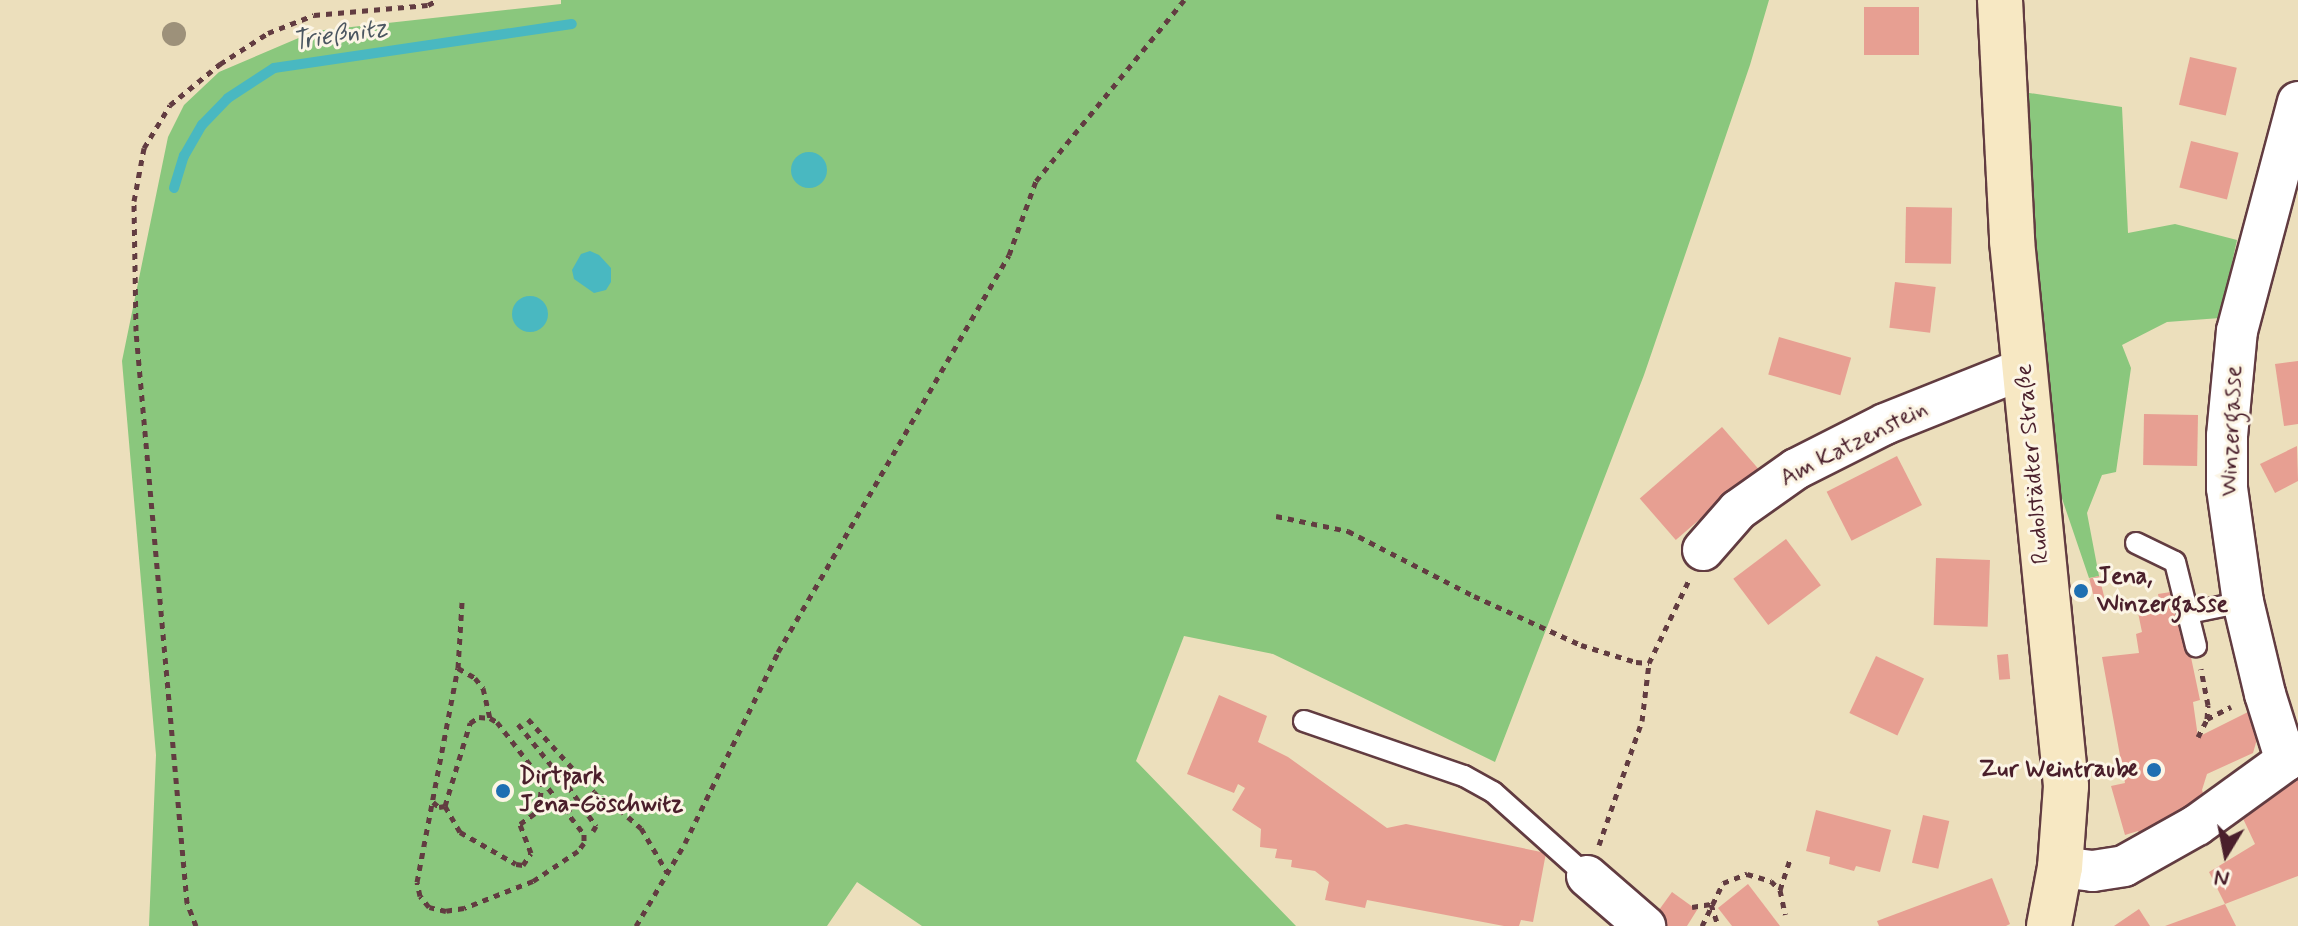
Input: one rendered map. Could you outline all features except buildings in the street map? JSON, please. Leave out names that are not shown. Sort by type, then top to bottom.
[{"type":"street","name":"Rudolstädter Straße","points":[[2000,0],[2012,241],[2063,749],[2065,818],[2049,926]]},
{"type":"street","name":"Winzergasse","points":[[2060,867],[2093,871],[2124,866],[2197,825],[2292,756],[2265,694],[2243,602],[2227,488],[2229,390],[2245,293],[2298,102]]},
{"type":"street","name":"Am Katzenstein","points":[[1703,550],[1738,510],[1796,469],[1885,424],[2025,368]]},
{"type":"street","points":[[1587,876],[1645,926]]},
{"type":"lane","points":[[2136,543],[2175,562],[2196,646]]},
{"type":"lane","points":[[2189,613],[2243,602]]},
{"type":"lane","points":[[1304,721],[1464,776],[1493,792],[1587,876]]},
{"type":"path","points":[[196,926],[187,903],[136,331],[134,201],[144,148],[170,105],[220,64],[268,33],[314,15],[428,5],[438,0]]},
{"type":"path","points":[[636,926],[667,873],[778,652],[1009,255],[1036,181],[1184,0]]},
{"type":"path","points":[[1276,516],[1348,531],[1474,596],[1581,645],[1622,659],[1649,663]]},
{"type":"path","points":[[1587,876],[1632,758],[1642,721],[1649,663],[1703,550]]},
{"type":"path","points":[[462,602],[458,668],[417,882],[420,896],[429,907],[446,911],[533,881],[578,851],[584,843],[584,834],[497,722],[479,717],[470,723],[445,806],[460,832],[523,865],[531,853],[520,824],[539,810],[542,780]]},
{"type":"path","points":[[2196,646],[2208,705],[2207,719],[2198,737]]},
{"type":"path","points":[[458,668],[475,678],[483,688],[490,718]]},
{"type":"path","points":[[528,719],[607,807],[619,809],[641,828],[667,873]]},
{"type":"path","points":[[518,724],[596,826],[593,831]]},
{"type":"path","points":[[566,812],[594,792]]},
{"type":"path","points":[[433,802],[439,807],[445,806]]},
{"type":"path","points":[[1785,914],[1780,890],[1791,857]]},
{"type":"path","points":[[1702,926],[1723,883],[1747,874],[1771,881],[1780,890]]},
{"type":"path","points":[[1692,907],[1711,904]]},
{"type":"path","points":[[1711,904],[1718,926]]},
{"type":"green space","points":[[561,0],[1769,0],[1750,65],[1644,375],[1495,762],[1273,654],[1184,636],[1136,761],[1296,926],[922,926],[857,882],[827,926],[149,926],[156,755],[122,361],[168,137],[184,105],[219,72],[315,31],[561,4]]},
{"type":"green space","points":[[2023,92],[2122,107],[2128,233],[2175,224],[2237,240],[2220,318],[2167,322],[2122,345],[2131,368],[2116,472],[2102,475],[2087,513],[2099,576],[2089,578],[2053,472]]},
{"type":"water","points":[[809,152],[822,157],[827,170],[822,183],[809,188],[796,183],[791,170],[796,157]]},
{"type":"water","points":[[590,251],[599,255],[611,268],[611,282],[606,290],[594,293],[574,279],[572,270],[581,254]]},
{"type":"water","points":[[530,296],[543,301],[548,314],[543,327],[530,332],[517,327],[512,314],[517,301]]},
{"type":"waterway","name":"Trießnitz","points":[[174,188],[184,156],[202,125],[228,98],[274,68],[572,24]]},
{"type":"place","name":"Jena, Winzergasse","points":[[2081,591]]},
{"type":"place","name":"Zur Weintraube","points":[[2154,770]]},
{"type":"place","name":"Dirtpark Jena-Göschwitz","points":[[503,791]]}]
